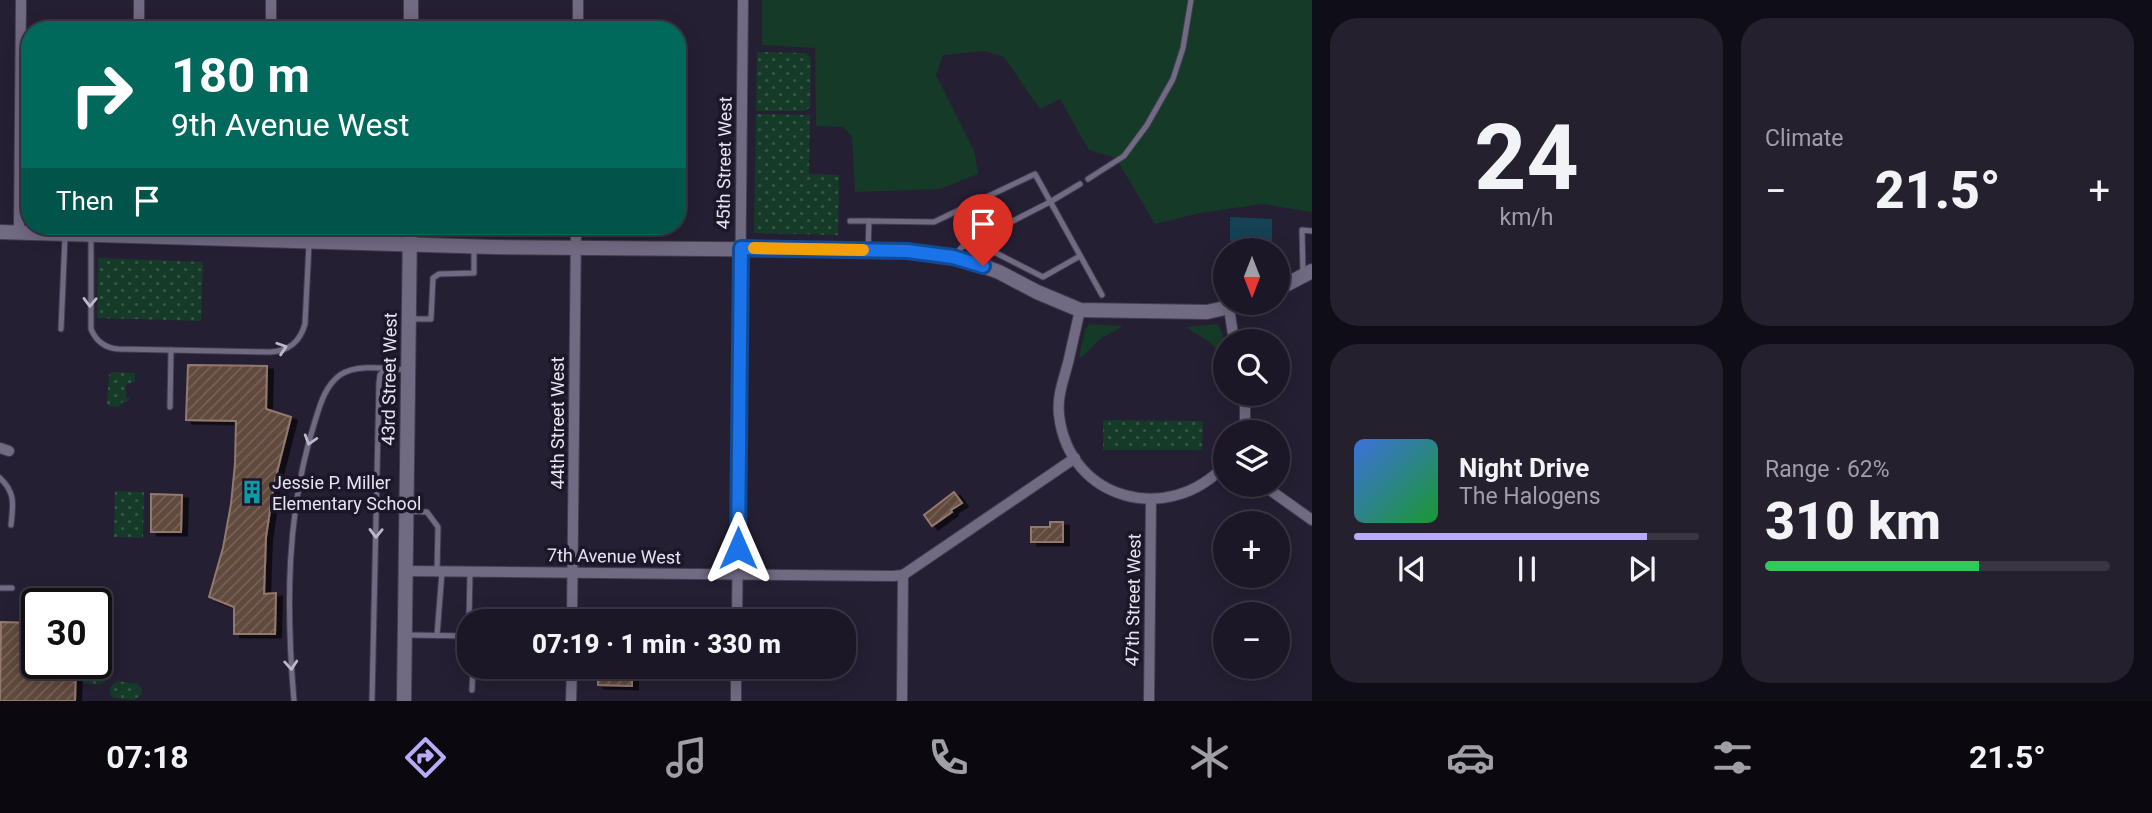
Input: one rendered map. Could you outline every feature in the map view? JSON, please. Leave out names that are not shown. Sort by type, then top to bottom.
[{"type":"street","points":[[0,232],[19,232],[21,0]]},
{"type":"street","points":[[138,21],[139,0]]},
{"type":"street","points":[[271,0],[271,21]]},
{"type":"street","points":[[411,0],[411,21]]},
{"type":"street","points":[[578,0],[578,21]]},
{"type":"street","name":"45th Street West","points":[[737,609],[743,0]]},
{"type":"street","points":[[284,235],[309,240],[474,246],[920,252],[953,257],[999,272],[1080,310],[1213,311]]},
{"type":"street","name":"43rd Street West","points":[[404,701],[410,235]]},
{"type":"street","name":"44th Street West","points":[[572,609],[576,235]]},
{"type":"street","points":[[1290,282],[1307,273]]},
{"type":"street","points":[[1080,310],[1059,399],[1062,429],[1075,458],[1086,471],[1110,489],[1124,495],[1151,500],[1181,495],[1213,478]]},
{"type":"street","points":[[901,701],[903,575],[1075,458]]},
{"type":"street","points":[[1280,497],[1312,520]]},
{"type":"street","name":"47th Street West","points":[[1149,701],[1151,500]]},
{"type":"street","name":"7th Avenue West","points":[[405,571],[903,575]]},
{"type":"street","points":[[571,701],[572,679]]},
{"type":"street","points":[[736,679],[736,701]]},
{"type":"lane","points":[[1088,179],[1124,156],[1147,125],[1173,79],[1183,48],[1191,0]]},
{"type":"lane","points":[[850,221],[934,222],[1035,174],[1102,295]]},
{"type":"lane","points":[[953,257],[962,247],[1051,202],[1080,184]]},
{"type":"lane","points":[[868,250],[869,221]]},
{"type":"lane","points":[[1307,273],[1302,230],[1312,230]]},
{"type":"lane","points":[[61,329],[65,235]]},
{"type":"lane","points":[[91,235],[89,322],[93,336],[111,348],[171,350],[270,352],[289,348],[302,335],[306,324],[309,240]]},
{"type":"lane","points":[[971,243],[1043,277],[1080,256]]},
{"type":"lane","points":[[408,319],[431,319],[432,282],[435,275],[474,273],[474,246]]},
{"type":"lane","points":[[170,407],[171,350]]},
{"type":"lane","points":[[372,701],[379,383],[380,375],[385,369]]},
{"type":"lane","points":[[294,701],[290,634],[291,544],[304,458],[322,402],[331,384],[351,370],[408,370]]},
{"type":"lane","points":[[0,478],[14,498],[11,525]]},
{"type":"lane","points":[[406,511],[427,512],[438,527],[440,572],[437,635]]},
{"type":"lane","points":[[469,609],[470,572]]},
{"type":"lane","points":[[0,588],[12,588]]},
{"type":"lane","points":[[405,635],[457,636]]},
{"type":"lane","points":[[472,679],[472,690]]},
{"type":"green space","points":[[762,0],[1312,0],[1312,212],[1262,204],[1200,213],[1155,224],[1116,158],[1089,150],[1060,99],[1040,109],[1004,57],[985,51],[943,55],[936,75],[975,153],[978,174],[940,189],[855,192],[852,137],[843,127],[816,126],[815,48],[762,45]]},
{"type":"green space","points":[[757,52],[806,53],[811,58],[810,107],[805,111],[756,111]]},
{"type":"green space","points":[[756,114],[810,115],[809,174],[839,175],[838,235],[754,233]]},
{"type":"green space","points":[[98,258],[203,262],[201,321],[97,318]]},
{"type":"green space","points":[[1089,324],[1123,326],[1100,339],[1079,357],[1085,330]]},
{"type":"green space","points":[[1217,324],[1220,329],[1213,329],[1213,346],[1186,327]]},
{"type":"green space","points":[[112,372],[135,373],[135,382],[126,384],[126,398],[129,398],[129,401],[118,407],[107,404],[109,375]]},
{"type":"green space","points":[[1103,420],[1203,421],[1202,450],[1103,450]]},
{"type":"green space","points":[[115,491],[144,492],[143,538],[114,537]]},
{"type":"green space","points":[[108,679],[99,685],[83,683],[82,680]]},
{"type":"green space","points":[[117,681],[137,684],[142,689],[141,695],[134,700],[113,698],[110,687]]},
{"type":"water","points":[[1230,217],[1272,219],[1272,238],[1230,238]]},
{"type":"building","name":"Jessie P. Miller Elementary School","points":[[188,365],[267,366],[266,409],[291,417],[274,484],[266,537],[264,594],[276,593],[275,634],[234,634],[234,607],[209,597],[223,548],[231,504],[236,421],[186,420]]},
{"type":"building","points":[[954,492],[962,503],[932,526],[924,515]]},
{"type":"building","points":[[151,494],[182,495],[181,532],[151,532]]},
{"type":"building","points":[[1050,522],[1063,522],[1063,542],[1031,542],[1031,527],[1050,527]]},
{"type":"building","points":[[1,622],[21,623],[21,679],[76,679],[75,701],[0,701]]},
{"type":"building","points":[[598,679],[632,679],[632,686],[598,685]]},
{"type":"slow traffic","points":[[754,248],[863,250]]},
{"type":"place","name":"Jessie P. Miller Elementary School","points":[[252,492]]},
{"type":"route","points":[[738,548],[741,248],[907,251],[953,257],[983,266]]}]
